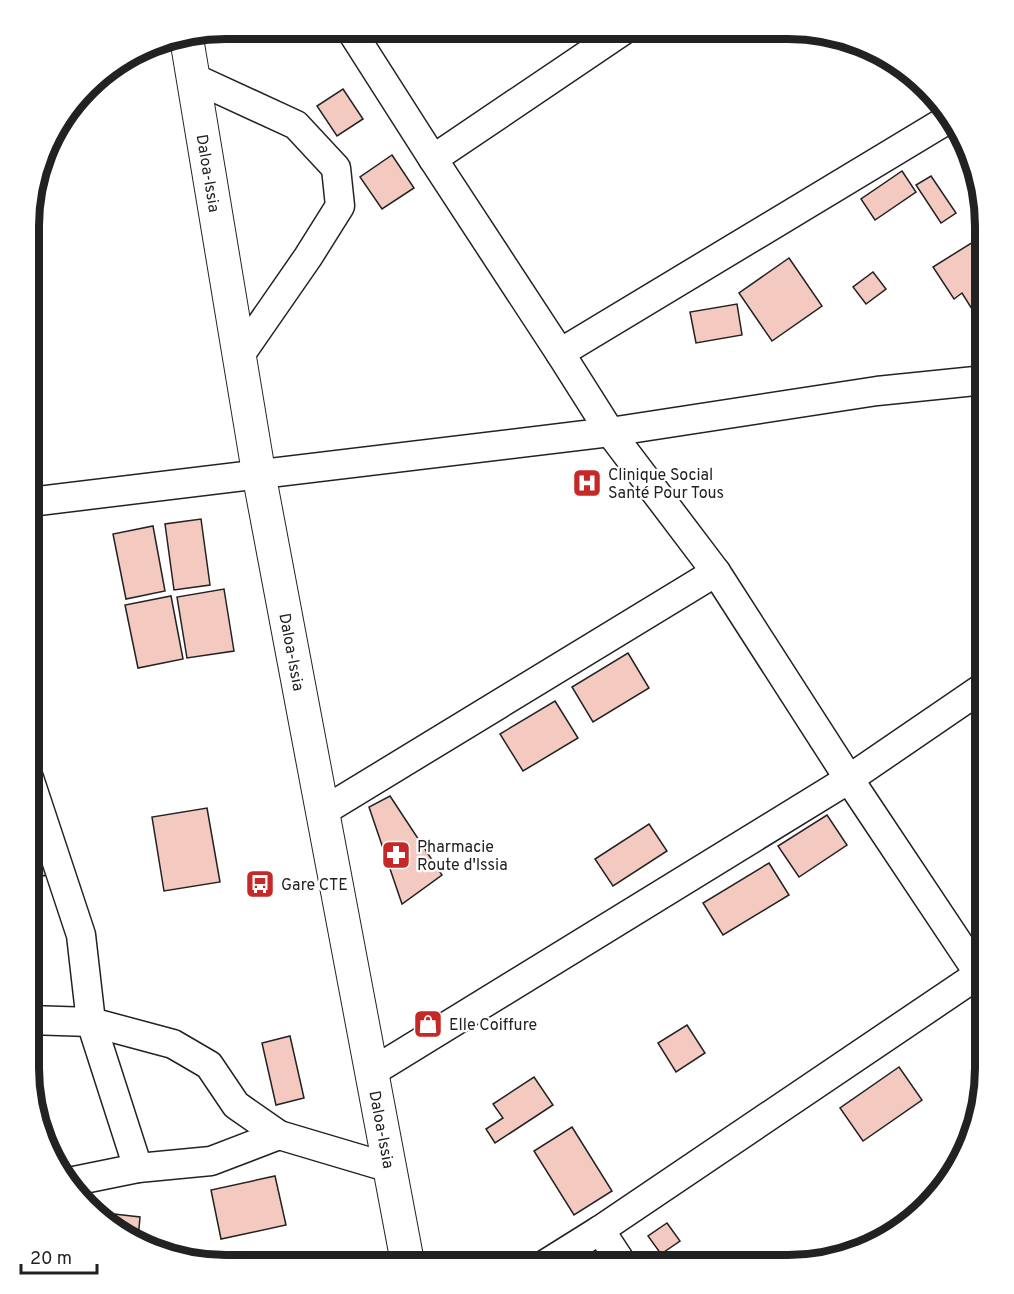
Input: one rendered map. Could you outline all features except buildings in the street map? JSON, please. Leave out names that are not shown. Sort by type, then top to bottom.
[{"type":"main road","name":"Daloa-Issia","points":[[188,44],[259,475],[406,1255]]},
{"type":"street","points":[[356,39],[610,432],[716,572],[849,780],[975,963]]},
{"type":"street","points":[[433,159],[611,39]]},
{"type":"street","points":[[194,78],[296,125],[336,168],[340,206],[308,257],[240,355]]},
{"type":"street","points":[[561,353],[943,122]]},
{"type":"street","points":[[39,501],[610,432],[877,391],[975,381]]},
{"type":"street","points":[[322,812],[716,572]]},
{"type":"street","points":[[372,1072],[849,780],[975,693]]},
{"type":"street","points":[[39,808],[81,935],[91,1022],[138,1168]]},
{"type":"street","points":[[560,1255],[975,980]]},
{"type":"street","points":[[39,1020],[91,1022],[173,1044],[209,1065],[236,1105],[279,1134],[390,1168]]},
{"type":"street","points":[[77,1180],[138,1168],[211,1161],[279,1134]]},
{"type":"street","points":[[600,1230],[616,1255]]},
{"type":"place","name":"Clinique Social Santé Pour Tous","points":[[587,483]]},
{"type":"place","name":"Pharmacie Route d'Issia","points":[[396,855]]},
{"type":"place","name":"Gare CTE","points":[[260,884]]},
{"type":"place","name":"Elle Coiffure","points":[[428,1024]]}]
